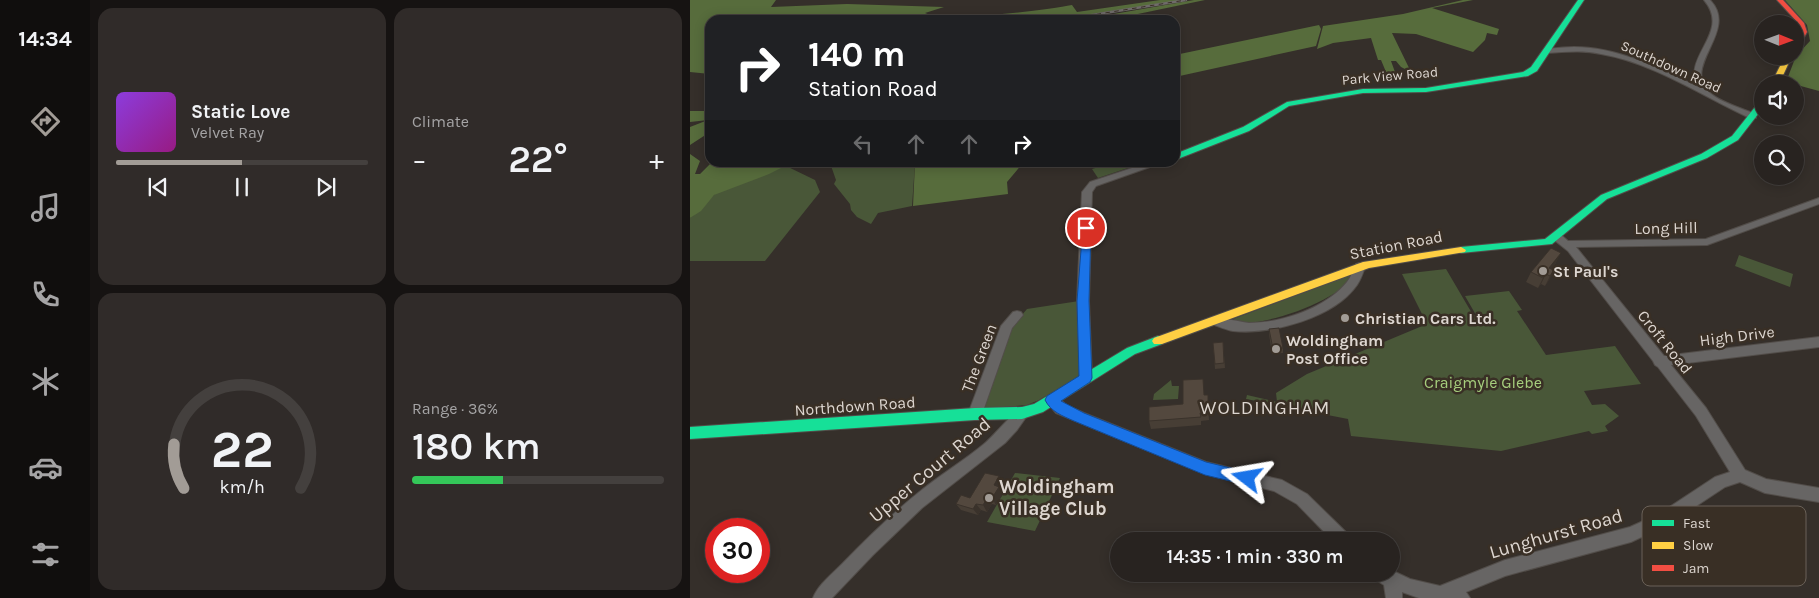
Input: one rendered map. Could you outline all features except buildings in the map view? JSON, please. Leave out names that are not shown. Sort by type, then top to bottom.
[{"type":"street","name":"Park View Road","points":[[1180,155],[1246,129],[1287,104],[1363,91],[1426,90],[1519,76],[1534,69],[1581,0]]},
{"type":"street","points":[[1707,0],[1716,10],[1717,20],[1700,63],[1698,78],[1701,88],[1719,102]]},
{"type":"street","points":[[1780,0],[1794,15]]},
{"type":"street","name":"Southdown Road","points":[[1547,51],[1576,48],[1612,54],[1665,75],[1719,102],[1753,116]]},
{"type":"street","name":"Station Road","points":[[1022,413],[1052,400],[1131,351],[1360,267],[1434,253],[1561,241],[1604,197],[1720,148],[1736,138],[1753,116]]},
{"type":"street","points":[[1086,378],[1083,301],[1087,192],[1093,184],[1145,167]]},
{"type":"street","name":"Long Hill","points":[[1561,241],[1707,242],[1819,201]]},
{"type":"street","name":"Croft Road","points":[[1561,241],[1653,351],[1659,362],[1701,412],[1740,475]]},
{"type":"street","points":[[1215,320],[1224,326],[1240,327],[1288,321],[1304,316],[1342,293],[1354,282],[1360,267]]},
{"type":"street","name":"The Green","points":[[975,414],[1007,326],[1017,315]]},
{"type":"street","name":"High Drive","points":[[1659,362],[1819,342]]},
{"type":"street","points":[[1052,400],[1061,409],[1079,417],[1205,468],[1277,485],[1302,499],[1335,532]]},
{"type":"street","name":"Northdown Road","points":[[690,433],[975,414],[1022,413]]},
{"type":"street","name":"Upper Court Road","points":[[821,598],[917,502],[996,441],[1014,425],[1022,413]]},
{"type":"street","points":[[1740,475],[1765,486],[1819,495]]},
{"type":"street","name":"Lunghurst Road","points":[[1684,506],[1720,482],[1740,475]]},
{"type":"street","name":"Lunghurst Road","points":[[1440,594],[1505,568],[1631,534],[1642,529]]},
{"type":"street","points":[[1400,581],[1440,594],[1462,598]]},
{"type":"street","points":[[1389,582],[1394,598]]},
{"type":"green space","points":[[690,0],[776,0],[771,7],[847,4],[944,7],[925,13],[933,15],[705,15],[705,74],[690,72]]},
{"type":"green space","points":[[1160,0],[1182,0],[1086,15],[997,15],[1072,5],[1077,12]]},
{"type":"green space","points":[[1194,0],[1205,0],[1133,15],[1108,15]]},
{"type":"green space","points":[[1463,0],[1473,0],[1432,8],[1499,29],[1497,35],[1487,33],[1485,40],[1473,52],[1416,34],[1392,33],[1411,72],[1401,67],[1396,61],[1391,61],[1395,72],[1386,72],[1381,60],[1378,60],[1371,38],[1333,43],[1317,49],[1323,26],[1403,14]]},
{"type":"green space","points":[[1785,0],[1819,0],[1819,91],[1804,87],[1804,75],[1789,75],[1793,65],[1804,65],[1804,47],[1810,41],[1804,15],[1798,15]]},
{"type":"green space","points":[[1319,25],[1321,29],[1316,46],[1180,76],[1180,54]]},
{"type":"green space","points":[[690,111],[705,111],[705,120],[690,122]]},
{"type":"green space","points":[[705,121],[705,135],[690,145],[690,127]]},
{"type":"green space","points":[[690,154],[700,161],[695,174],[700,174],[707,167],[783,167],[714,195],[701,211],[690,218]]},
{"type":"green space","points":[[781,167],[788,167],[815,180],[820,192],[765,261],[690,261],[690,218],[715,194]]},
{"type":"green space","points":[[831,167],[915,167],[912,206],[878,213],[871,224],[857,217],[851,210],[850,204],[834,184],[836,180]]},
{"type":"green space","points":[[915,167],[1020,167],[1007,182],[1008,194],[913,206]]},
{"type":"green space","points":[[1099,167],[1131,167],[1098,178],[1092,169]]},
{"type":"green space","points":[[1739,255],[1793,274],[1790,287],[1735,266]]},
{"type":"green space","name":"Craigmyle Glebe","points":[[1446,269],[1473,315],[1476,315],[1465,296],[1509,291],[1522,310],[1517,311],[1546,355],[1615,346],[1641,384],[1584,391],[1592,405],[1605,404],[1619,416],[1605,426],[1608,431],[1592,434],[1589,431],[1501,451],[1351,436],[1348,419],[1246,399],[1247,395],[1277,402],[1276,393],[1307,374],[1427,324],[1402,274]]},
{"type":"green space","points":[[1351,275],[1346,284],[1335,293],[1318,303],[1298,311],[1258,322],[1243,322],[1233,319]]},
{"type":"green space","points":[[1079,301],[1080,376],[1027,405],[982,409],[1010,329],[1027,309]]},
{"type":"green space","points":[[1171,380],[1172,386],[1179,386],[1178,399],[1153,400],[1154,394]]},
{"type":"green space","points":[[1015,473],[1060,478],[1035,531],[987,522]]},
{"type":"railway","points":[[1092,15],[1186,0]]},
{"type":"traffic: fast","points":[[1180,155],[1246,129],[1287,104],[1363,91],[1426,90],[1525,74],[1534,69],[1581,0]]},
{"type":"traffic: fast","points":[[1461,250],[1548,242],[1604,197],[1704,156],[1735,138],[1754,114]]},
{"type":"traffic: fast","points":[[690,433],[975,414],[1022,413],[1038,408],[1131,351],[1158,341]]},
{"type":"traffic: slow","points":[[1780,75],[1784,65]]},
{"type":"traffic: slow","points":[[1158,341],[1367,265],[1461,250]]},
{"type":"traffic: jam","points":[[1780,0],[1794,15]]},
{"type":"place","name":"St Paul's","points":[[1543,271]]},
{"type":"place","name":"Christian Cars Ltd.","points":[[1345,318]]},
{"type":"place","name":"Woldingham Post Office","points":[[1276,349]]},
{"type":"place","name":"Woldingham Village Club","points":[[989,498]]},
{"type":"district","name":"WOLDINGHAM","points":[[1265,408]]},
{"type":"route","points":[[1086,228],[1083,301],[1086,378],[1052,400],[1061,409],[1079,417],[1205,468],[1247,478]]}]
